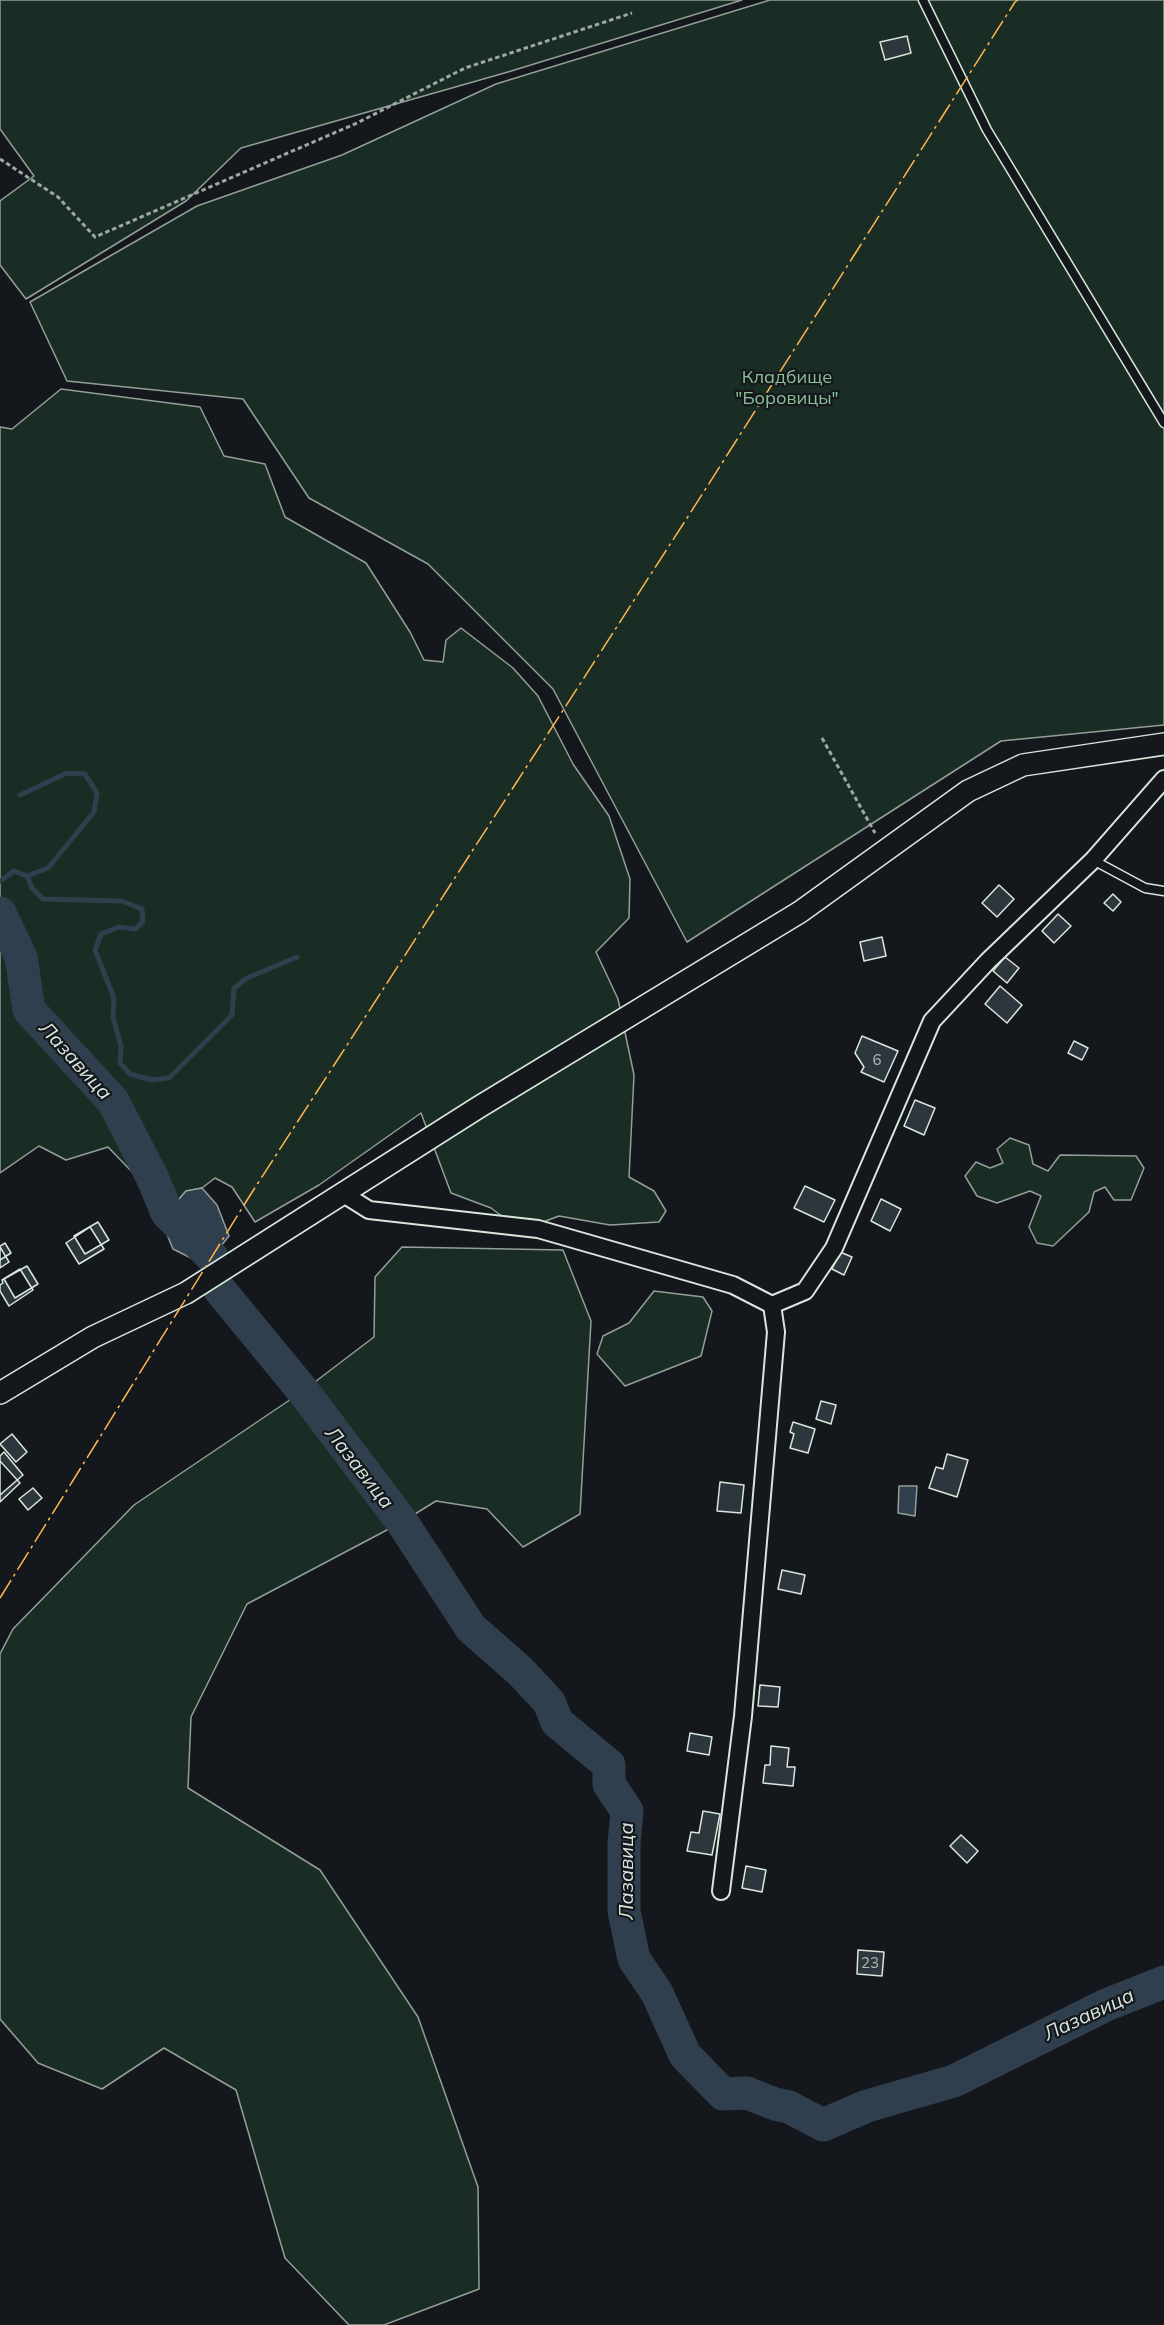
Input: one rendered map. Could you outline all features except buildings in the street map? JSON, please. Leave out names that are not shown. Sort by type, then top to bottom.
[{"type":"street","points":[[0,1393],[93,1337],[186,1293],[479,1107],[800,912],[968,791],[1023,765],[1164,744]]},
{"type":"street","points":[[771,1305],[805,1291],[834,1248],[932,1021],[988,961],[1093,860],[1163,782]]},
{"type":"street","points":[[342,1193],[369,1209],[538,1229],[733,1285],[771,1305]]},
{"type":"street","points":[[721,1891],[746,1692],[776,1332],[771,1305]]},
{"type":"lane","points":[[923,0],[987,130],[1164,423]]},
{"type":"lane","points":[[1093,860],[1145,888],[1164,891]]},
{"type":"path","points":[[0,159],[58,197],[95,237],[357,123],[465,68],[632,13]]},
{"type":"path","points":[[822,738],[885,851]]},
{"type":"green space","points":[[0,0],[742,0],[508,72],[241,148],[186,201],[26,299],[0,265],[0,201],[34,176],[0,129]]},
{"type":"green space","name":"Кладбище \"Боровицы\"","points":[[770,0],[1164,0],[1164,725],[1001,741],[687,942],[553,689],[428,564],[309,498],[243,399],[67,381],[30,302],[197,206],[342,155],[496,84]]},
{"type":"green space","points":[[61,389],[200,407],[224,456],[265,464],[285,517],[366,563],[410,632],[424,660],[443,662],[446,640],[461,628],[513,668],[538,696],[573,764],[609,816],[630,879],[629,918],[596,952],[618,999],[634,1075],[629,1177],[654,1191],[666,1211],[659,1222],[610,1225],[559,1216],[543,1222],[503,1217],[491,1208],[451,1193],[421,1113],[319,1185],[255,1222],[232,1187],[215,1178],[202,1188],[186,1191],[167,1213],[164,1227],[136,1176],[108,1147],[66,1160],[39,1146],[0,1173],[0,942],[6,957],[11,928],[0,907],[0,427],[12,429]]},
{"type":"green space","points":[[1010,1138],[1029,1145],[1033,1164],[1048,1171],[1060,1155],[1136,1156],[1144,1168],[1131,1200],[1114,1200],[1105,1187],[1094,1192],[1089,1212],[1053,1246],[1037,1243],[1029,1227],[1041,1196],[1030,1191],[997,1203],[977,1196],[965,1176],[976,1162],[990,1168],[1003,1163],[997,1149]]},
{"type":"green space","points":[[402,1247],[563,1250],[591,1321],[580,1514],[523,1547],[487,1509],[436,1501],[402,1522],[247,1604],[191,1717],[188,1788],[320,1870],[418,2017],[478,2187],[479,2289],[384,2325],[349,2325],[285,2258],[236,2090],[164,2048],[102,2089],[38,2063],[0,2019],[0,1654],[13,1629],[134,1505],[303,1391],[374,1337],[375,1277]]},
{"type":"green space","points":[[654,1291],[703,1297],[712,1311],[701,1356],[625,1386],[597,1354],[603,1336],[629,1323]]},
{"type":"water","points":[[0,907],[11,928],[21,957],[6,957],[0,942]]},
{"type":"water","points":[[202,1188],[217,1205],[229,1236],[212,1257],[197,1261],[173,1249],[164,1227],[167,1213],[186,1191]]},
{"type":"water","points":[[899,1486],[917,1486],[915,1516],[898,1513]]},
{"type":"waterway","points":[[20,795],[67,773],[85,774],[97,793],[94,812],[48,868],[27,876]]},
{"type":"waterway","points":[[0,881],[14,871],[27,876],[32,888],[43,899],[122,901],[142,909],[143,921],[136,929],[119,927],[101,934],[95,950],[114,998],[113,1017],[121,1046],[120,1063],[130,1074],[152,1080],[169,1078],[232,1015],[234,988],[247,978],[297,957]]},
{"type":"waterway","name":"Лазавица","points":[[0,913],[21,957],[29,1010],[113,1101],[153,1179],[167,1213],[212,1257]]},
{"type":"waterway","name":"Лазавица","points":[[220,1290],[303,1391],[402,1522],[471,1628],[520,1671],[549,1702],[557,1722],[609,1765],[609,1784],[627,1811],[624,1844],[624,1911],[634,1959],[657,1993],[685,2055],[723,2094],[747,2093],[789,2107],[823,2125],[867,2106],[954,2081],[1106,2005],[1164,1982]]},
{"type":"power","points":[[0,1598],[249,1197],[1018,0]]}]
